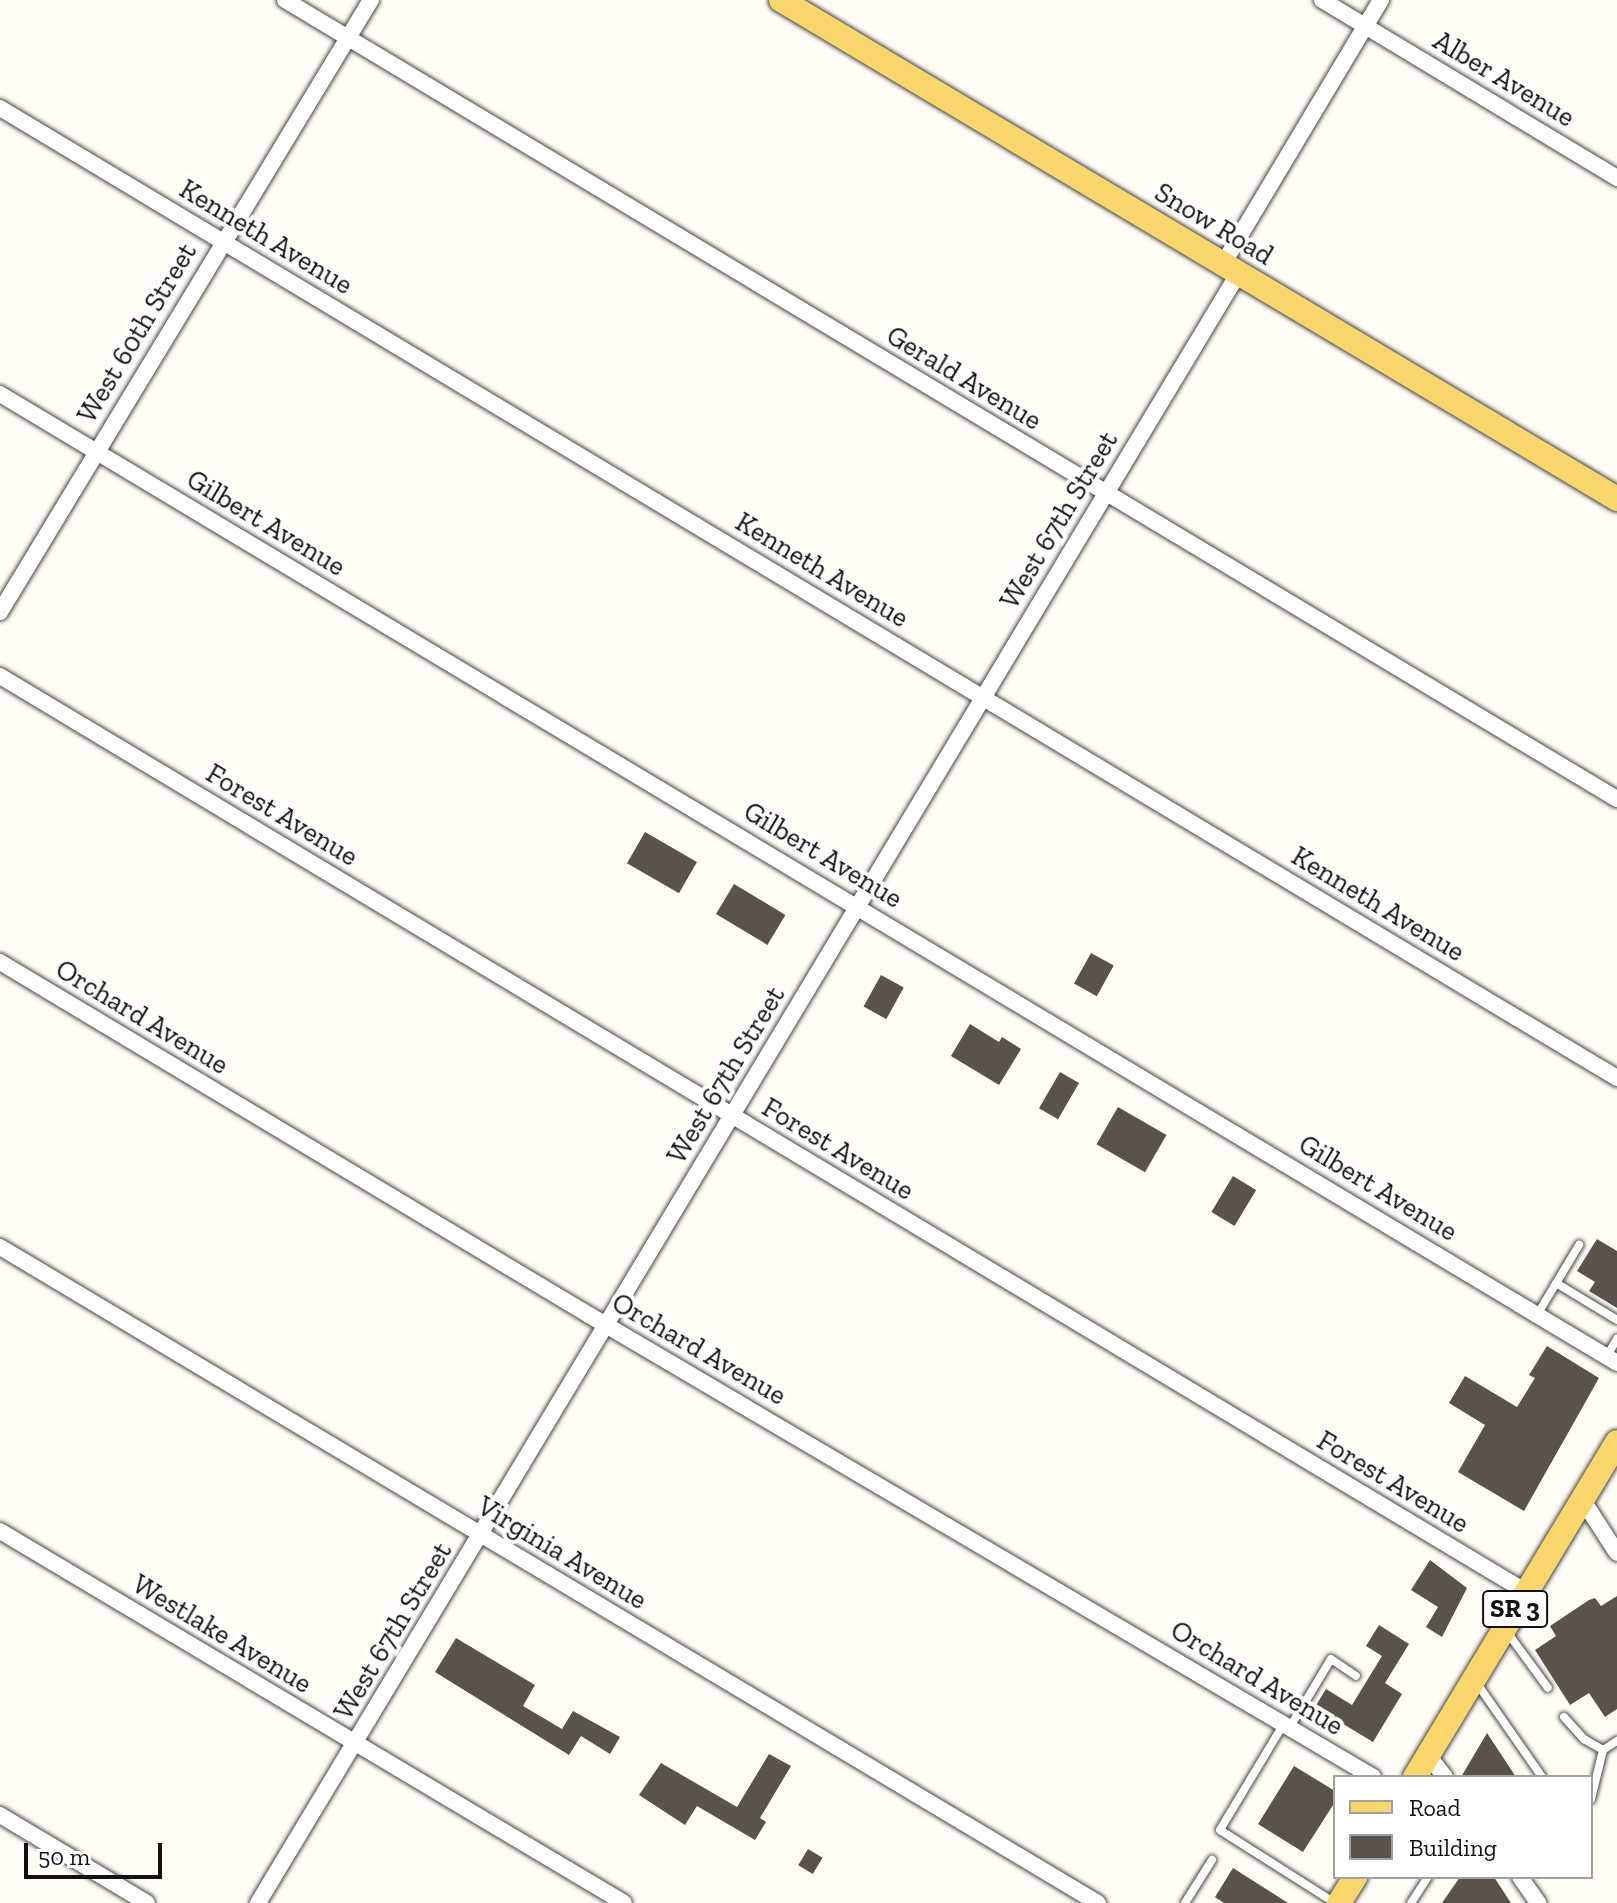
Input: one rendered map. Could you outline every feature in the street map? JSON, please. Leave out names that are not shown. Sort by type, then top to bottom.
[{"type":"main road","name":"Snow Road","points":[[781,0],[1617,499]]},
{"type":"main road","name":"SR 3","points":[[1416,1775],[1617,1442]]},
{"type":"main road","points":[[1337,1903],[1354,1879]]},
{"type":"street","name":"Gerald Avenue","points":[[285,0],[1617,799]]},
{"type":"street","name":"West 60th Street","points":[[0,612],[371,0]]},
{"type":"street","name":"Alber Avenue","points":[[1322,0],[1617,178]]},
{"type":"street","name":"West 67th Street","points":[[258,1903],[1106,493],[1381,0]]},
{"type":"street","name":"Kenneth Avenue","points":[[0,108],[1617,1078]]},
{"type":"street","name":"Gilbert Avenue","points":[[0,394],[1612,1360]]},
{"type":"street","name":"Forest Avenue","points":[[0,676],[1526,1592]]},
{"type":"street","name":"Orchard Avenue","points":[[0,962],[1370,1775]]},
{"type":"street","name":"Virginia Avenue","points":[[0,1247],[1098,1903]]},
{"type":"street","points":[[1582,1499],[1617,1553]]},
{"type":"street","name":"Westlake Avenue","points":[[0,1531],[624,1903]]},
{"type":"street","points":[[1427,1754],[1443,1775]]},
{"type":"street","points":[[0,1815],[147,1903]]},
{"type":"street","points":[[1521,1879],[1538,1903]]},
{"type":"lane","points":[[1537,1315],[1579,1245]]},
{"type":"lane","points":[[1556,1283],[1617,1320]]},
{"type":"lane","points":[[1612,1360],[1617,1339]]},
{"type":"lane","points":[[1504,1628],[1548,1688]]},
{"type":"lane","points":[[1337,1903],[1220,1830],[1331,1659],[1356,1676]]},
{"type":"lane","points":[[1473,1678],[1541,1775]]},
{"type":"lane","points":[[1564,1717],[1584,1739],[1603,1750]]},
{"type":"lane","points":[[1593,1794],[1603,1750],[1617,1741]]},
{"type":"lane","points":[[1185,1903],[1212,1860]]},
{"type":"lane","points":[[1411,1903],[1427,1879]]},
{"type":"building","points":[[645,832],[697,862],[679,893],[627,863]]},
{"type":"building","points":[[734,884],[785,915],[767,945],[716,914]]},
{"type":"building","points":[[1091,953],[1114,966],[1097,996],[1074,984]]},
{"type":"building","points":[[881,975],[904,988],[886,1019],[864,1006]]},
{"type":"building","points":[[970,1024],[999,1042],[1002,1037],[1021,1049],[999,1085],[951,1056]]},
{"type":"building","points":[[1060,1072],[1079,1083],[1058,1119],[1039,1108]]},
{"type":"building","points":[[1118,1107],[1166,1135],[1145,1172],[1096,1144]]},
{"type":"building","points":[[1233,1176],[1256,1190],[1235,1226],[1211,1212]]},
{"type":"building","points":[[1597,1239],[1617,1251],[1617,1308],[1589,1291],[1595,1282],[1577,1271]]},
{"type":"building","points":[[1547,1346],[1599,1378],[1524,1511],[1458,1472],[1485,1425],[1449,1403],[1465,1376],[1517,1407],[1535,1378],[1529,1375]]},
{"type":"building","points":[[1430,1560],[1467,1588],[1442,1637],[1426,1627],[1438,1607],[1411,1590]]},
{"type":"building","points":[[1617,1596],[1617,1709],[1605,1717],[1589,1693],[1570,1705],[1535,1650],[1556,1636],[1550,1626],[1589,1600],[1595,1598],[1601,1606]]},
{"type":"building","points":[[1379,1625],[1409,1644],[1385,1683],[1402,1694],[1373,1742],[1315,1707],[1326,1689],[1352,1705],[1382,1656],[1366,1646]]},
{"type":"building","points":[[456,1638],[535,1685],[523,1706],[562,1729],[573,1711],[620,1737],[610,1754],[581,1736],[569,1755],[435,1672]]},
{"type":"building","points":[[1487,1733],[1515,1775],[1462,1775]]},
{"type":"building","points":[[769,1754],[791,1766],[760,1818],[766,1822],[755,1840],[697,1806],[685,1825],[639,1795],[661,1763],[737,1807]]},
{"type":"building","points":[[1294,1766],[1333,1790],[1333,1805],[1303,1852],[1258,1824]]},
{"type":"building","points":[[808,1849],[823,1858],[813,1874],[798,1865]]},
{"type":"building","points":[[1233,1868],[1288,1903],[1224,1903],[1215,1897]]},
{"type":"building","points":[[1459,1879],[1495,1879],[1511,1903],[1442,1903]]}]
